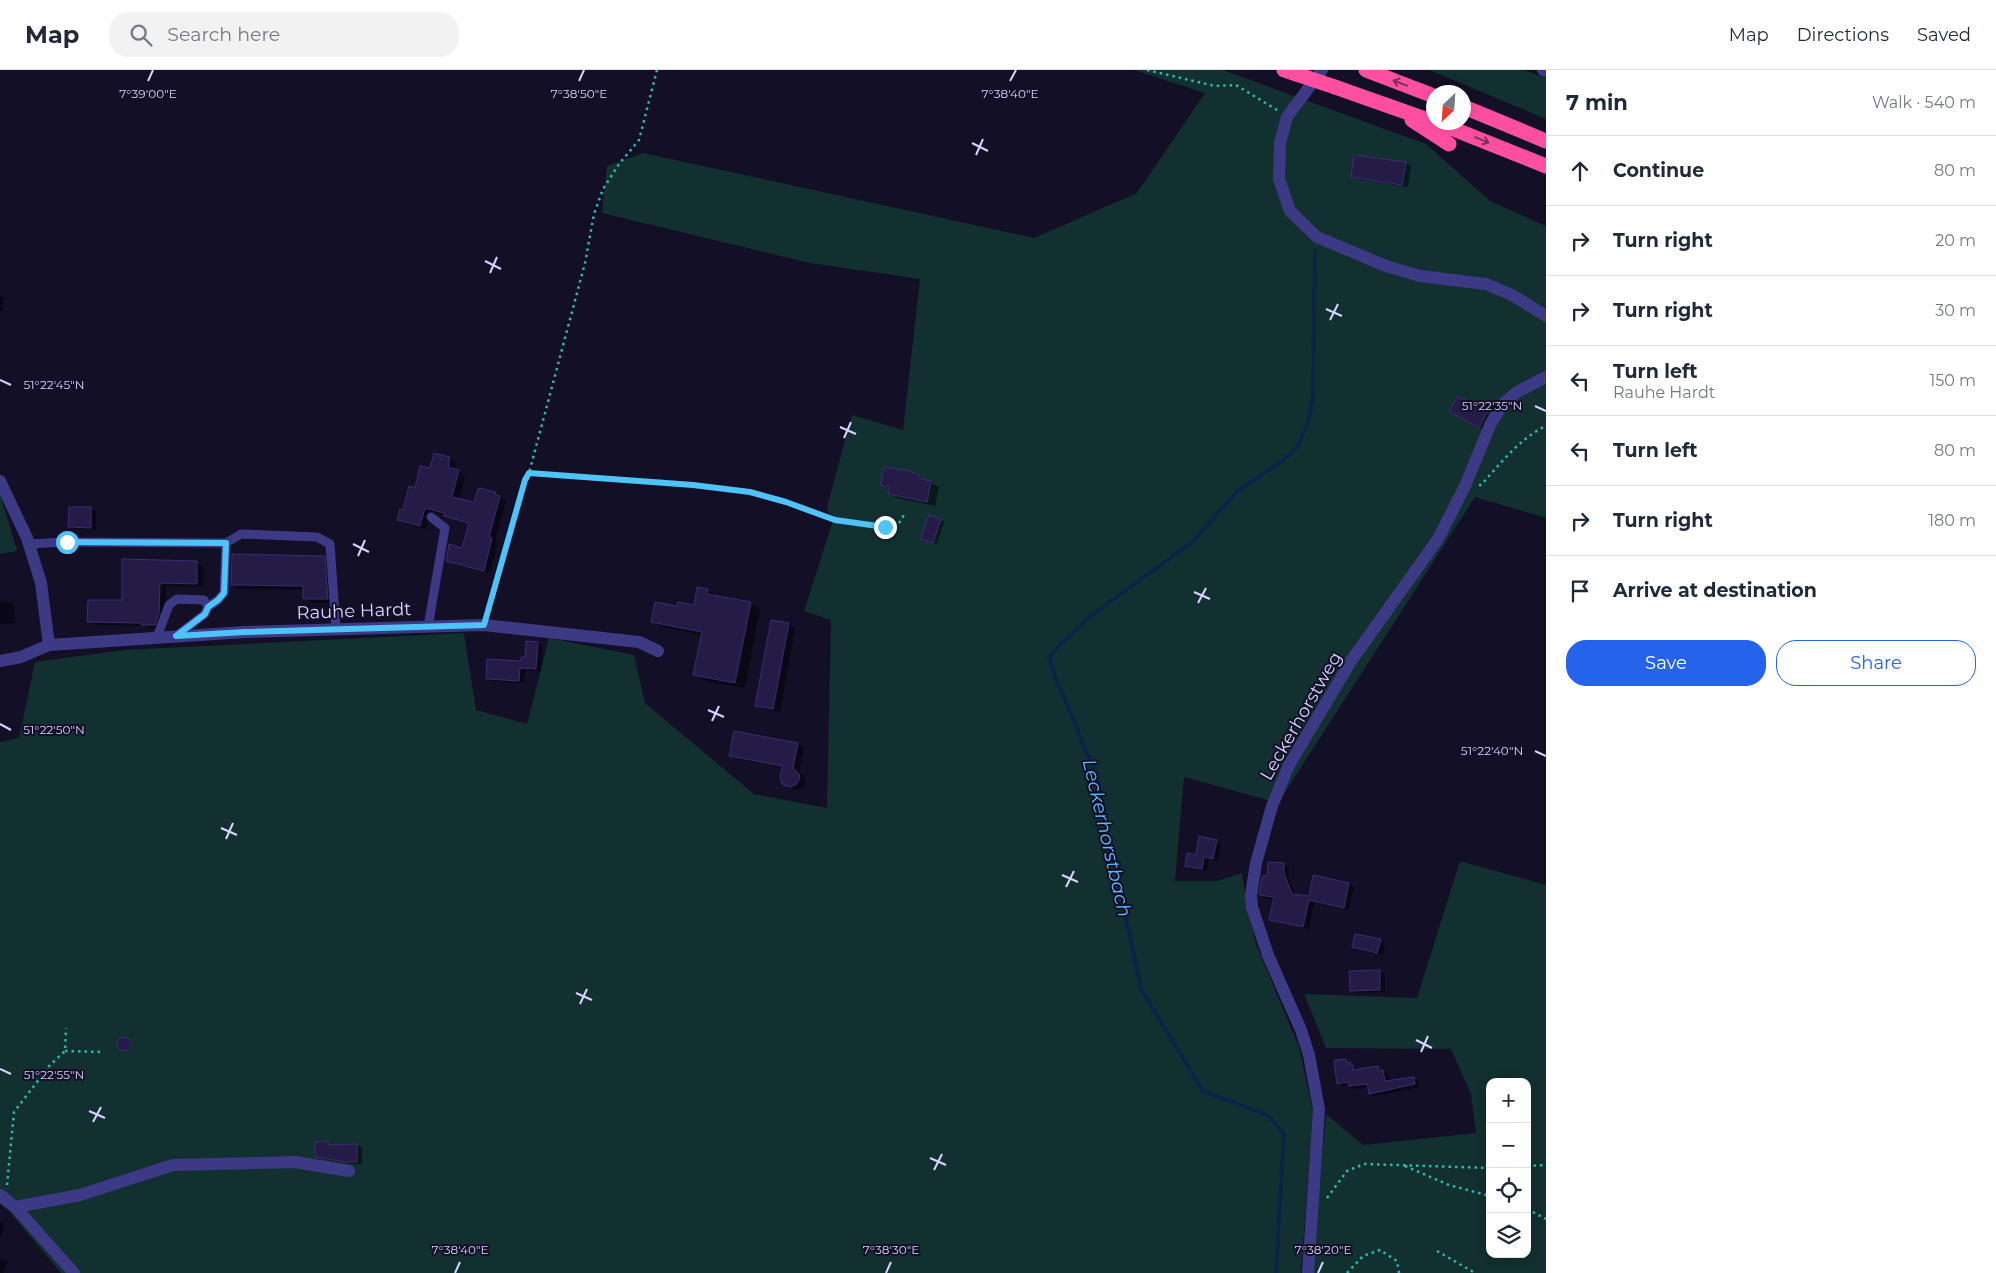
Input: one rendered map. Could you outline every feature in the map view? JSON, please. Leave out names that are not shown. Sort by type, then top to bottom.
[{"type":"highway","points":[[1366,70],[1426,93]]},
{"type":"highway","points":[[1290,72],[1426,119]]},
{"type":"highway","points":[[1392,108],[1449,144]]},
{"type":"highway","points":[[1471,110],[1546,141]]},
{"type":"highway","points":[[1455,130],[1546,166]]},
{"type":"street","points":[[1322,70],[1288,117],[1280,143],[1279,180],[1290,211],[1317,237],[1386,266],[1420,276],[1486,284],[1512,295],[1546,316]]},
{"type":"street","name":"Leckerhorstweg","points":[[1308,1273],[1319,1109],[1309,1055],[1301,1030],[1268,955],[1252,907],[1251,895],[1256,863],[1272,806],[1289,765],[1351,661],[1438,538],[1465,486],[1491,423],[1503,404],[1518,392],[1546,377]]},
{"type":"street","points":[[0,481],[28,544],[41,583],[49,645]]},
{"type":"street","name":"Rauhe Hardt","points":[[0,660],[21,657],[49,645],[245,632],[484,625],[639,642],[658,651]]},
{"type":"street","points":[[7,1201],[80,1195],[173,1165],[295,1162],[349,1171]]},
{"type":"street","points":[[7,1201],[74,1273]]},
{"type":"lane","points":[[428,627],[445,528],[431,517]]},
{"type":"lane","points":[[28,544],[67,542],[226,543],[241,534],[317,538],[330,544],[336,629]]},
{"type":"lane","points":[[176,636],[205,614],[208,607],[224,593],[226,543]]},
{"type":"lane","points":[[156,638],[169,606],[177,598],[204,600],[208,607]]},
{"type":"path","points":[[484,625],[525,480],[529,473],[585,263],[594,214],[603,189],[619,164],[639,140],[656,70]]},
{"type":"path","points":[[1147,70],[1214,86],[1236,85],[1288,117]]},
{"type":"path","points":[[1465,486],[1481,485],[1511,452],[1537,430],[1546,426]]},
{"type":"path","points":[[529,473],[693,485],[750,492],[786,502],[835,520],[885,527],[898,525],[904,515]]},
{"type":"path","points":[[7,1201],[14,1112],[50,1065],[65,1051],[66,1028]]},
{"type":"path","points":[[65,1051],[104,1052]]},
{"type":"path","points":[[1327,1199],[1346,1170],[1364,1164],[1486,1168]]},
{"type":"path","points":[[1531,1166],[1546,1164]]},
{"type":"path","points":[[1404,1165],[1449,1185],[1486,1195]]},
{"type":"path","points":[[1531,1211],[1546,1219]]},
{"type":"path","points":[[1347,1273],[1363,1256],[1380,1250],[1397,1261],[1399,1273]]},
{"type":"path","points":[[1437,1251],[1475,1273]]},
{"type":"green space","points":[[1134,70],[1223,70],[1426,144],[1490,201],[1546,226],[1546,518],[1475,497],[1278,803],[1184,777],[1175,881],[1217,881],[1242,873],[1247,907],[1256,944],[1299,1047],[1313,1112],[1301,1273],[61,1273],[10,1212],[0,1204],[0,742],[19,738],[35,662],[124,650],[464,633],[476,710],[527,724],[549,638],[634,655],[645,703],[754,794],[827,808],[831,620],[804,611],[832,524],[827,507],[852,415],[903,430],[920,279],[810,263],[602,213],[607,166],[643,153],[1034,238],[1137,193],[1205,93]]},
{"type":"green space","points":[[1429,70],[1524,70],[1546,78],[1546,119],[1471,88],[1471,85],[1465,85]]},
{"type":"green space","points":[[0,493],[17,551],[0,554]]},
{"type":"green space","points":[[1460,861],[1546,885],[1546,1273],[1311,1273],[1326,1114],[1363,1145],[1476,1133],[1471,1094],[1451,1049],[1326,1048],[1304,994],[1417,998]]},
{"type":"building","points":[[1354,155],[1406,162],[1402,185],[1351,177]]},
{"type":"building","points":[[1458,396],[1487,412],[1479,428],[1449,411]]},
{"type":"building","points":[[434,453],[450,457],[448,467],[459,470],[452,497],[474,502],[480,488],[495,492],[496,495],[500,496],[489,537],[492,538],[484,571],[446,561],[449,544],[462,548],[469,523],[425,508],[420,526],[397,520],[400,509],[403,510],[409,486],[415,488],[420,466],[430,468]]},
{"type":"building","points":[[884,467],[909,471],[919,475],[918,478],[931,481],[927,502],[888,494],[889,487],[880,485]]},
{"type":"building","points":[[69,507],[91,507],[91,528],[68,527]]},
{"type":"building","points":[[929,515],[941,519],[933,543],[920,539]]},
{"type":"building","points":[[232,554],[325,556],[328,599],[303,599],[303,586],[231,585]]},
{"type":"building","points":[[122,559],[197,561],[197,584],[160,583],[159,613],[155,625],[87,622],[88,600],[122,600]]},
{"type":"building","points":[[697,587],[708,589],[707,594],[751,602],[735,683],[693,675],[702,632],[651,622],[655,602],[677,606],[678,602],[694,605]]},
{"type":"building","points":[[771,620],[789,623],[773,709],[755,706]]},
{"type":"building","points":[[526,641],[538,642],[536,669],[520,668],[519,681],[486,679],[487,659],[521,661],[521,657],[525,657]]},
{"type":"building","points":[[734,731],[798,743],[793,768],[800,778],[796,785],[789,787],[782,784],[780,776],[783,766],[729,756]]},
{"type":"building","points":[[1199,836],[1217,840],[1213,859],[1204,857],[1202,869],[1185,866],[1187,853],[1196,855]]},
{"type":"building","points":[[1268,862],[1284,863],[1284,873],[1292,894],[1309,896],[1313,875],[1349,883],[1344,908],[1309,900],[1303,927],[1269,920],[1274,897],[1259,895],[1262,876],[1267,876]]},
{"type":"building","points":[[1355,934],[1381,939],[1377,953],[1352,947]]},
{"type":"building","points":[[1380,970],[1380,990],[1350,991],[1349,971]]},
{"type":"building","points":[[124,1037],[129,1039],[131,1044],[129,1049],[124,1051],[119,1049],[117,1044],[119,1039]]},
{"type":"building","points":[[1346,1059],[1347,1063],[1350,1062],[1353,1065],[1353,1070],[1378,1066],[1379,1071],[1383,1070],[1385,1081],[1414,1077],[1415,1084],[1369,1094],[1367,1084],[1349,1086],[1348,1082],[1337,1084],[1334,1060]]},
{"type":"building","points":[[328,1141],[328,1145],[357,1144],[357,1162],[315,1157],[315,1142]]},
{"type":"waterway","name":"Leckerhorstbach","points":[[1276,1273],[1284,1134],[1267,1115],[1203,1091],[1141,989],[1096,774],[1049,658],[1092,615],[1191,543],[1237,492],[1290,455],[1299,443],[1308,424],[1313,396],[1315,250]]},
{"type":"route","points":[[67,542],[145,544],[226,543],[224,593],[208,607],[205,614],[176,636],[245,632],[484,625],[525,480],[529,473],[693,485],[750,492],[786,502],[835,520],[885,527]]}]
